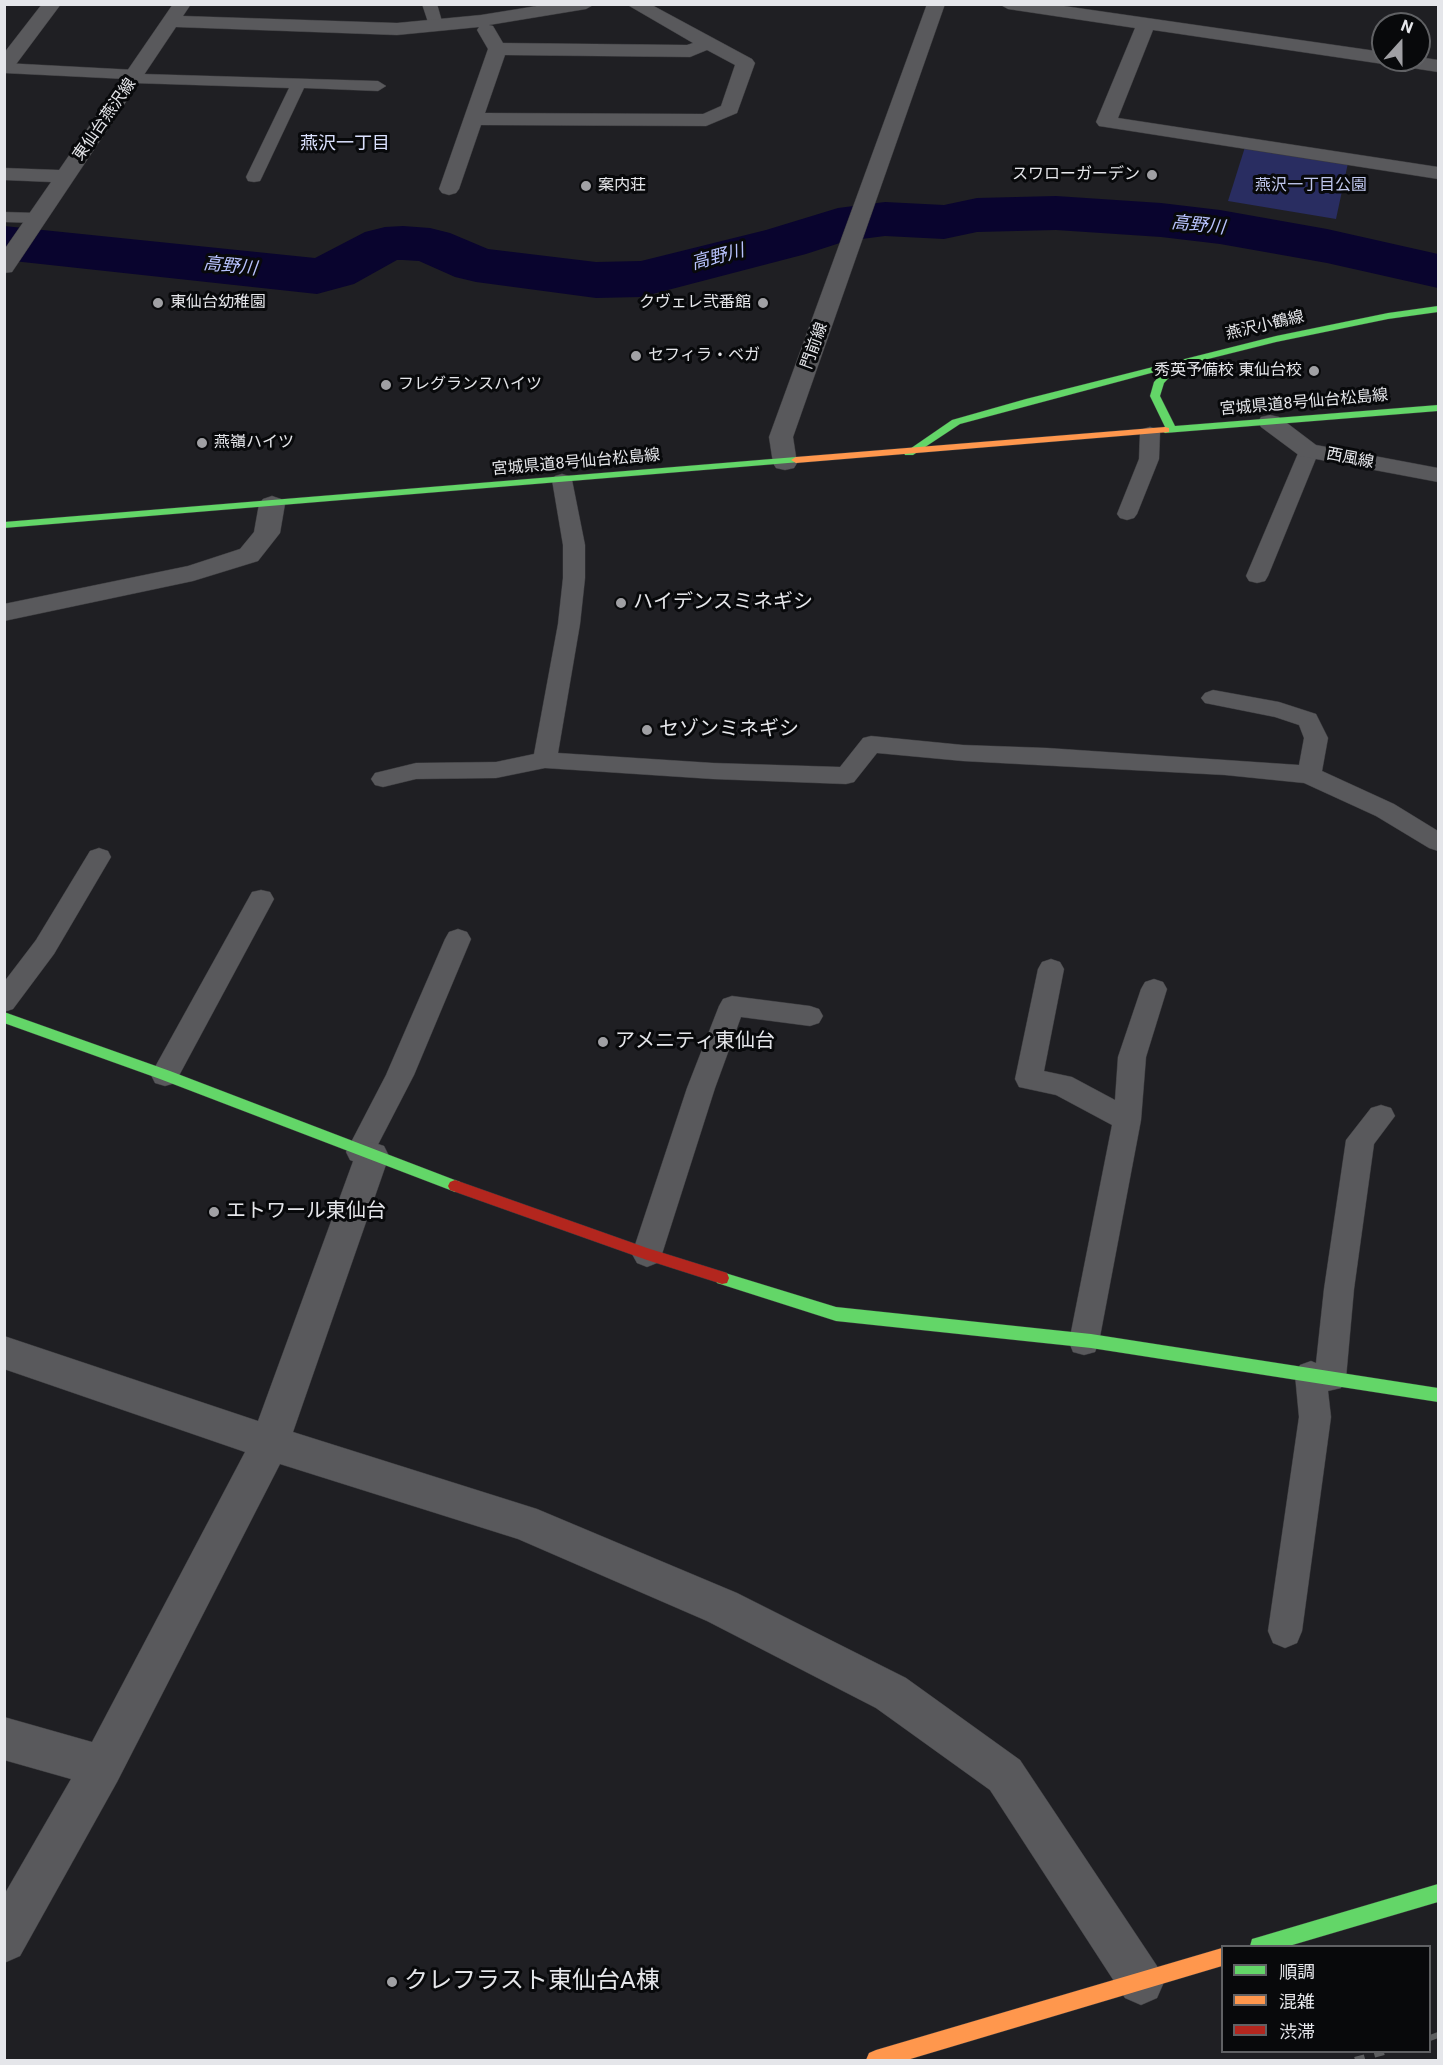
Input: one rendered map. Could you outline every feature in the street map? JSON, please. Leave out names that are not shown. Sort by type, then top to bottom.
[{"type":"street","points":[[4,67],[52,4]]},
{"type":"street","points":[[177,13],[397,29],[482,21],[586,4]]},
{"type":"street","points":[[472,119],[706,120],[730,109],[745,63],[635,4]]},
{"type":"street","name":"門前線","points":[[785,463],[781,437],[936,4]]},
{"type":"street","points":[[1008,4],[1371,56]]},
{"type":"street","name":"東仙台燕沢線","points":[[8,262],[177,13]]},
{"type":"street","points":[[449,189],[497,49],[482,21]]},
{"type":"street","points":[[1146,24],[1106,122],[1438,173]]},
{"type":"street","points":[[497,49],[690,51],[708,43]]},
{"type":"street","points":[[4,174],[66,177]]},
{"type":"street","name":"燕沢小鶴線","points":[[909,453],[956,422],[1029,401],[1276,339],[1388,316],[1438,309]]},
{"type":"street","points":[[1172,431],[1155,396],[1159,382],[1175,366]]},
{"type":"street","name":"宮城県道8号仙台松島線","points":[[4,525],[909,453],[1438,408]]},
{"type":"street","name":"西風線","points":[[1270,422],[1309,451],[1438,475]]},
{"type":"street","points":[[4,613],[193,573],[249,555],[267,533],[272,504]]},
{"type":"street","points":[[4,1017],[165,1075],[366,1154],[647,1254],[836,1314],[1103,1343],[1438,1395]]},
{"type":"street","points":[[4,1940],[102,1767],[270,1443],[366,1154]]},
{"type":"street","points":[[4,1352],[270,1443],[524,1522],[722,1607],[891,1693],[1005,1775],[1141,1982]]},
{"type":"street","points":[[4,1738],[102,1767]]},
{"type":"street","points":[[1266,1945],[1438,1893]]},
{"type":"street","points":[[876,2061],[1221,1958]]},
{"type":"lane","points":[[429,4],[435,25]]},
{"type":"lane","points":[[4,67],[135,77],[378,86]]},
{"type":"lane","points":[[254,177],[299,83]]},
{"type":"lane","points":[[4,217],[32,227]]},
{"type":"lane","points":[[1126,514],[1149,459],[1150,432]]},
{"type":"lane","points":[[1257,576],[1309,451]]},
{"type":"lane","points":[[545,760],[569,624],[574,578],[574,545],[562,480]]},
{"type":"lane","points":[[1213,698],[1279,710],[1308,720],[1316,738],[1309,775]]},
{"type":"lane","points":[[382,778],[416,771],[496,770],[545,760],[713,771],[846,776],[871,744],[963,753],[1225,767],[1309,775],[1385,810],[1438,842]]},
{"type":"lane","points":[[4,1002],[45,947],[99,856]]},
{"type":"lane","points":[[165,1075],[261,899]]},
{"type":"lane","points":[[366,1154],[458,939]]},
{"type":"lane","points":[[1051,969],[1029,1079],[1062,1085],[1127,1120]]},
{"type":"lane","points":[[1084,1342],[1127,1120],[1132,1057],[1154,989]]},
{"type":"lane","points":[[647,1254],[701,1088],[732,1006],[810,1016]]},
{"type":"lane","points":[[1285,1631],[1320,1377],[1339,1289],[1360,1140],[1381,1116]]},
{"type":"green space","name":"燕沢一丁目公園","points":[[1245,147],[1348,163],[1336,219],[1228,201]]},
{"type":"waterway","name":"高野川","points":[[4,243],[317,276],[333,272],[385,244],[403,243],[430,245],[476,265],[596,280],[641,279],[786,242],[838,225],[885,219],[944,222],[977,215],[1056,213],[1161,220],[1220,227],[1327,246],[1438,271]]},
{"type":"railway","points":[[1431,2038],[1438,2035]]},
{"type":"railway","points":[[1355,2060],[1380,2053]]},
{"type":"traffic: fast","points":[[909,453],[956,422],[1029,401],[1276,339],[1388,316],[1438,309]]},
{"type":"traffic: fast","points":[[1172,431],[1155,396],[1159,382],[1175,366]]},
{"type":"traffic: fast","points":[[1165,430],[1438,408]]},
{"type":"traffic: fast","points":[[4,525],[796,460]]},
{"type":"traffic: fast","points":[[4,1017],[165,1075],[455,1186]]},
{"type":"traffic: fast","points":[[722,1278],[836,1314],[1091,1341],[1438,1395]]},
{"type":"traffic: fast","points":[[1262,1945],[1438,1893]]},
{"type":"traffic: slow","points":[[796,460],[1165,430]]},
{"type":"traffic: slow","points":[[876,2060],[1221,1957]]},
{"type":"traffic: jam","points":[[455,1186],[722,1278]]},
{"type":"place","name":"スワローガーデン","points":[[1152,175]]},
{"type":"place","name":"案内荘","points":[[586,186]]},
{"type":"place","name":"東仙台幼稚園","points":[[158,303]]},
{"type":"place","name":"クヴェレ弐番館","points":[[763,303]]},
{"type":"place","name":"セフィラ・ベガ","points":[[636,356]]},
{"type":"place","name":"秀英予備校 東仙台校","points":[[1314,371]]},
{"type":"place","name":"フレグランスハイツ","points":[[386,385]]},
{"type":"place","name":"燕嶺ハイツ","points":[[202,443]]},
{"type":"place","name":"ハイデンスミネギシ","points":[[621,603]]},
{"type":"place","name":"セゾンミネギシ","points":[[647,730]]},
{"type":"place","name":"アメニティ東仙台","points":[[603,1042]]},
{"type":"place","name":"エトワール東仙台","points":[[214,1212]]},
{"type":"place","name":"クレフラスト東仙台A棟","points":[[392,1982]]},
{"type":"district","name":"燕沢一丁目","points":[[345,144]]}]
